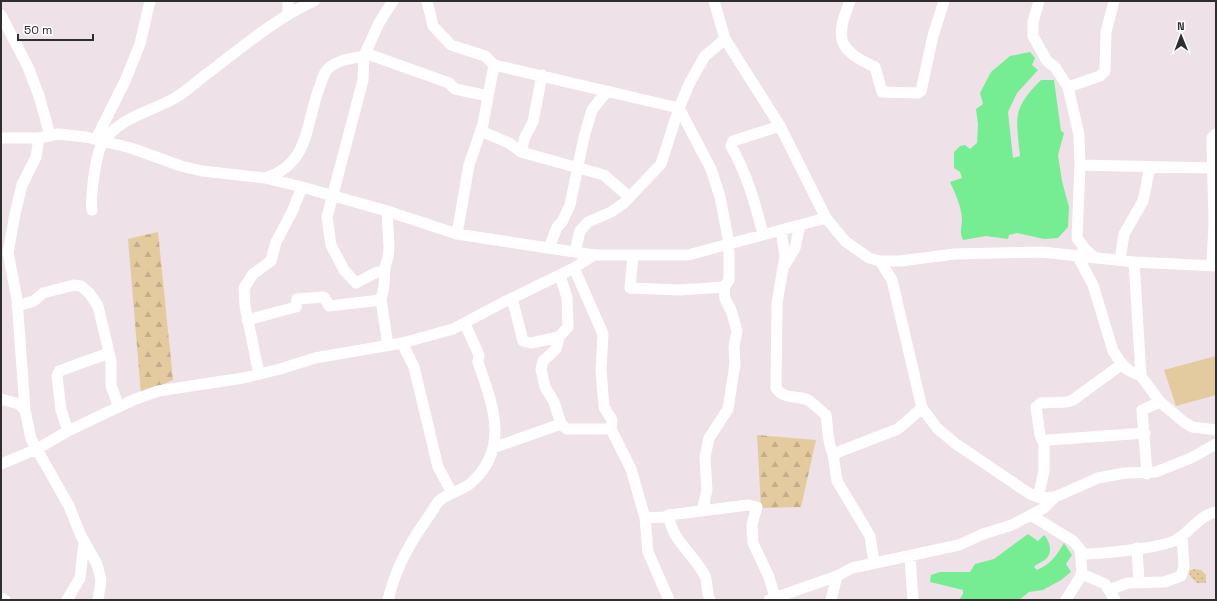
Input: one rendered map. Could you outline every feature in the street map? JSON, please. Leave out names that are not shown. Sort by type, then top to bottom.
[{"type":"street","points":[[92,210],[93,185],[100,140],[140,44],[150,1]]},
{"type":"street","points":[[288,1],[288,15]]},
{"type":"street","points":[[100,140],[125,120],[176,98],[288,15],[314,1]]},
{"type":"street","points":[[377,272],[356,283],[344,270],[332,245],[327,217],[343,161],[362,80],[365,54],[379,23],[393,1]]},
{"type":"street","points":[[427,1],[433,26],[450,45],[485,56],[494,64],[679,108],[711,169],[720,197],[730,243],[729,280],[724,287],[724,299],[731,310],[737,331],[734,347],[735,364],[728,409],[709,438],[706,457],[707,490],[702,511]]},
{"type":"street","points":[[714,1],[725,39],[780,126],[826,218],[845,241],[869,258],[880,261],[900,261],[955,254],[1042,252],[1134,262],[1214,266],[1212,138],[1216,134]]},
{"type":"street","points":[[850,1],[840,32],[845,47],[856,58],[875,67],[882,92],[918,94],[921,91],[933,36],[944,1]]},
{"type":"street","points":[[1039,1],[1033,22],[1033,36],[1047,60],[1055,67],[1068,87],[1079,135],[1080,165],[1077,238],[1084,248],[1094,257]]},
{"type":"street","points":[[1068,87],[1100,76],[1105,71],[1106,32],[1114,1]]},
{"type":"street","points":[[1,15],[28,68],[39,96],[45,137],[22,185],[8,253],[17,306],[25,410],[32,439],[69,506],[84,542],[97,564],[100,580],[98,600]]},
{"type":"street","points":[[575,252],[580,231],[588,222],[611,212],[624,203],[661,164],[679,108],[690,82],[705,56],[725,39]]},
{"type":"street","points":[[265,178],[283,171],[298,154],[307,136],[318,92],[326,70],[340,61],[365,54],[449,83],[455,89],[488,96]]},
{"type":"street","points":[[457,234],[468,165],[481,131],[494,64]]},
{"type":"street","points":[[522,152],[525,137],[533,122],[542,75]]},
{"type":"street","points":[[549,248],[557,227],[562,222],[570,205],[577,168],[592,110],[607,91]]},
{"type":"street","points":[[763,234],[751,190],[742,165],[731,146],[733,141],[780,126]]},
{"type":"street","points":[[481,131],[509,143],[522,152],[604,175],[629,197]]},
{"type":"street","points":[[1,138],[45,137],[73,134],[131,148],[166,162],[202,171],[265,178],[302,187],[388,211],[457,234],[594,256],[688,255],[826,218]]},
{"type":"street","points":[[1080,165],[1213,168]]},
{"type":"street","points":[[1120,260],[1124,234],[1142,201],[1150,167]]},
{"type":"street","points":[[259,374],[247,320],[244,288],[253,274],[271,261],[276,242],[292,212],[302,187]]},
{"type":"street","points":[[388,211],[389,246],[388,257],[384,267],[384,286],[381,300],[388,345]]},
{"type":"street","points":[[784,268],[795,248],[800,225]]},
{"type":"street","points":[[781,230],[785,256],[777,302],[776,388],[779,393],[786,396],[808,400],[826,415],[829,446],[833,454],[837,481],[870,536],[874,563]]},
{"type":"street","points":[[633,255],[630,288],[679,290],[724,287]]},
{"type":"street","points":[[1077,255],[1093,286],[1113,351],[1122,364],[1128,370],[1141,376],[1160,402],[1192,427],[1216,430]]},
{"type":"street","points":[[1,464],[37,449],[68,431],[119,407],[158,391],[259,374],[315,358],[402,343],[453,329],[574,268],[594,256]]},
{"type":"street","points":[[880,261],[892,280],[922,408],[937,428],[956,444],[1030,494],[1038,497],[1055,497]]},
{"type":"street","points":[[1134,262],[1141,376]]},
{"type":"street","points":[[574,268],[603,334],[601,370],[604,407],[612,420],[611,429],[631,469],[645,518],[648,552],[669,600]]},
{"type":"street","points":[[1,274],[12,278]]},
{"type":"street","points":[[560,275],[567,298],[568,326],[559,337],[556,349],[543,361],[541,369],[545,387],[554,402],[562,424],[567,429],[611,429]]},
{"type":"street","points":[[17,306],[34,301],[43,293],[74,285],[81,286],[89,293],[98,306],[111,360],[111,386],[119,407]]},
{"type":"street","points":[[247,320],[296,307],[297,299],[324,297],[329,306],[381,300]]},
{"type":"street","points":[[512,298],[524,341],[531,342],[559,337]]},
{"type":"street","points":[[388,600],[407,547],[438,502],[470,484],[484,468],[493,448],[495,434],[494,409],[478,362],[479,355],[465,324]]},
{"type":"street","points":[[402,343],[414,367],[438,467],[452,493]]},
{"type":"street","points":[[68,431],[61,410],[57,376],[58,372],[109,353]]},
{"type":"street","points":[[1038,497],[1044,471],[1044,444],[1040,435],[1036,407],[1041,403],[1067,402],[1073,400],[1122,364]]},
{"type":"street","points":[[1,399],[19,404],[25,410]]},
{"type":"street","points":[[1147,474],[1143,409],[1160,402]]},
{"type":"street","points":[[833,454],[898,429],[922,408]]},
{"type":"street","points":[[493,448],[562,424]]},
{"type":"street","points":[[1044,444],[1049,440],[1145,433]]},
{"type":"street","points":[[645,518],[665,517],[669,515],[748,505],[757,507],[752,524],[753,543],[769,577],[774,594],[773,598],[837,576],[852,568],[959,546],[983,534],[1012,525],[1044,508],[1055,497],[1098,478],[1125,473],[1147,474],[1156,472],[1191,458],[1216,444]]},
{"type":"street","points":[[1082,554],[1166,545],[1182,536],[1207,514],[1216,512]]},
{"type":"street","points":[[669,515],[669,522],[680,541],[705,577],[707,593],[710,600]]},
{"type":"street","points":[[1031,515],[1073,541],[1082,554],[1082,574],[1066,600]]},
{"type":"street","points":[[1109,590],[1128,583],[1164,582],[1181,576],[1184,567],[1182,536]]},
{"type":"street","points":[[67,600],[80,578],[84,542]]},
{"type":"street","points":[[1137,548],[1139,582]]},
{"type":"street","points":[[910,557],[912,600]]},
{"type":"street","points":[[1082,574],[1100,580],[1115,600]]},
{"type":"street","points":[[831,600],[837,576]]},
{"type":"street","points":[[1,598],[5,600]]},
{"type":"green space","points":[[158,232],[173,380],[141,394],[128,239]]},
{"type":"green space","points":[[1216,356],[1216,395],[1176,406],[1164,370]]},
{"type":"green space","points":[[757,435],[816,440],[801,507],[761,508]]},
{"type":"green space","points":[[1194,569],[1201,570],[1206,575],[1206,583],[1197,583],[1190,576],[1189,571]]},
{"type":"shaded area","points":[[1030,52],[1035,58],[1032,65],[1038,70],[1017,93],[1008,112],[1013,158],[1020,156],[1017,122],[1018,114],[1025,99],[1041,80],[1054,80],[1061,131],[1064,133],[1058,155],[1062,181],[1069,207],[1068,227],[1058,238],[1044,239],[1017,233],[1009,235],[1008,239],[986,236],[963,240],[961,232],[962,218],[958,199],[950,182],[962,178],[960,172],[954,168],[954,152],[960,146],[965,145],[970,149],[977,143],[978,124],[976,109],[983,104],[980,93],[991,72],[1010,56]]},
{"type":"shaded area","points":[[1028,534],[1038,541],[1044,535],[1050,546],[1050,552],[1047,558],[1034,567],[1037,570],[1053,559],[1064,543],[1072,555],[1066,564],[1071,572],[1061,580],[1043,590],[1029,592],[1019,600],[959,600],[963,594],[963,590],[930,582],[931,575],[940,572],[970,572],[975,564],[994,559]]}]
